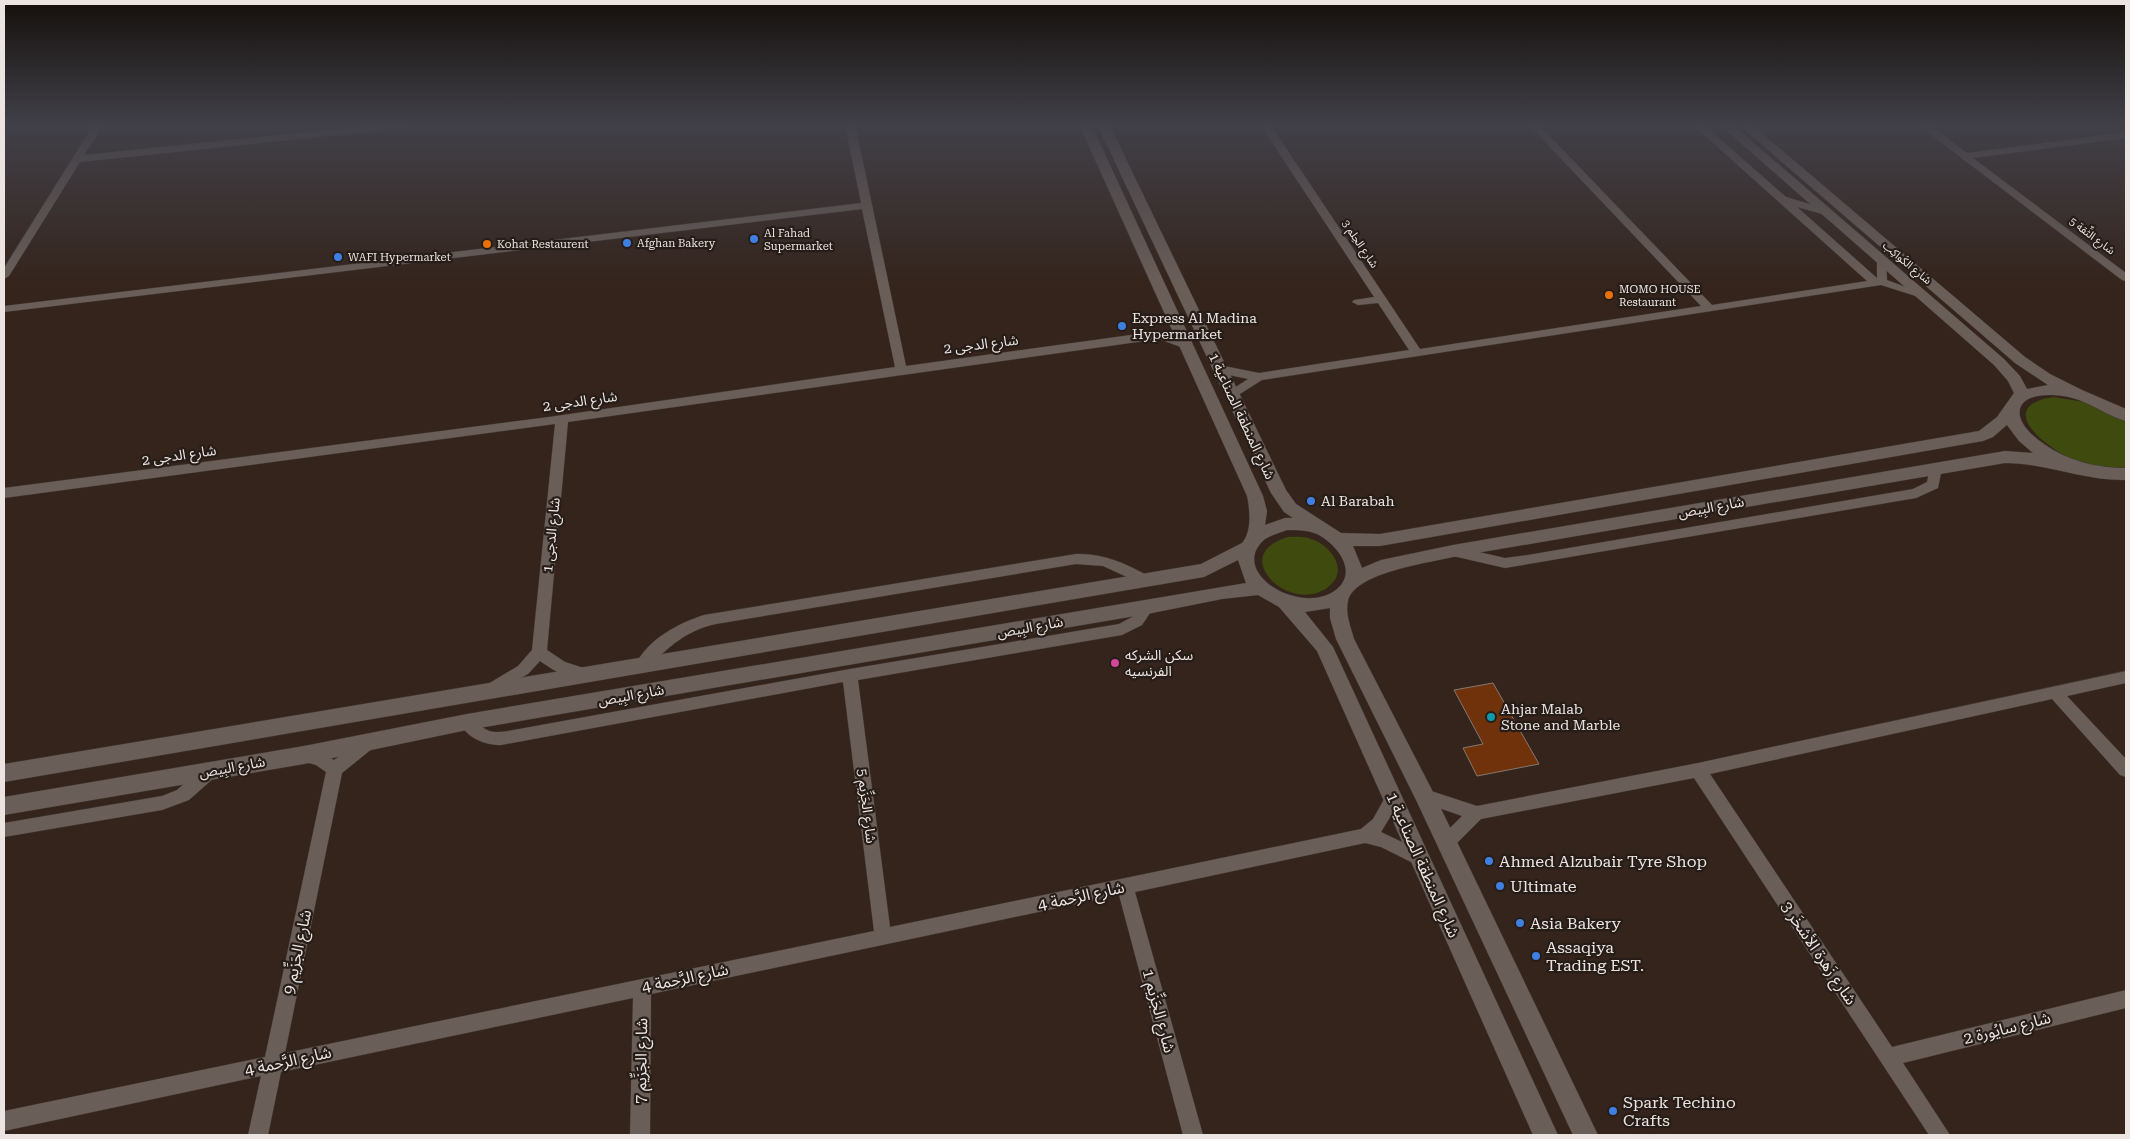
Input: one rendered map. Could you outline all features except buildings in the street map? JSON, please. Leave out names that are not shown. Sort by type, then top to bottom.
[{"type":"street","points":[[4,276],[67,177]]},
{"type":"street","points":[[861,177],[900,370]]},
{"type":"street","name":"شارع المنطقة الصناعية 1","points":[[1110,177],[1255,496],[1259,511],[1251,542]]},
{"type":"street","name":"شارع المنطقة الصناعية 1","points":[[1128,177],[1278,493],[1290,508],[1322,529]]},
{"type":"street","name":"شارع الحِلم 3","points":[[1300,177],[1417,353]]},
{"type":"street","points":[[1585,177],[1710,309]]},
{"type":"street","points":[[1757,177],[1879,283]]},
{"type":"street","name":"شارع الكَواكِب","points":[[1786,177],[1999,362],[2015,379],[2022,394]]},
{"type":"street","name":"شارع الكَواكِب","points":[[1806,177],[2020,360],[2076,393]]},
{"type":"street","name":"شارع الثِّقة 5","points":[[1994,177],[2126,278]]},
{"type":"street","points":[[1782,199],[1826,212]]},
{"type":"street","points":[[4,309],[867,205]]},
{"type":"street","points":[[1879,283],[1882,261]]},
{"type":"street","points":[[1219,368],[1259,377],[1879,283],[1922,295]]},
{"type":"street","points":[[1358,302],[1381,299]]},
{"type":"street","points":[[1160,335],[1171,324],[1172,315]]},
{"type":"street","name":"شارع الدجى 2","points":[[4,493],[562,419],[900,370],[1160,335],[1186,345]]},
{"type":"street","points":[[1232,395],[1259,377]]},
{"type":"street","points":[[2022,394],[2045,390],[2076,393],[2093,399],[2126,416]]},
{"type":"street","name":"شارع البِيص","points":[[1337,538],[1380,540],[1983,436],[2006,420],[2014,401],[2022,394]]},
{"type":"street","points":[[2093,399],[2126,403]]},
{"type":"street","points":[[2011,409],[2013,420],[2020,432],[2033,445],[2072,466],[2126,487]]},
{"type":"street","name":"شارع الدجى 1","points":[[539,652],[562,419]]},
{"type":"street","name":"شارع البِيص","points":[[1354,579],[1381,567],[1453,551],[2005,456],[2027,457],[2072,466]]},
{"type":"street","points":[[2088,471],[2106,474],[2126,474]]},
{"type":"street","points":[[1285,524],[1304,524],[1322,529],[1337,538],[1349,551],[1354,565],[1354,579],[1339,598],[1323,604],[1305,606],[1286,603],[1271,597],[1259,588],[1249,575],[1244,561],[1251,542],[1269,528],[1285,524]]},
{"type":"street","name":"شارع البِيص","points":[[4,773],[1204,570],[1251,542]]},
{"type":"street","points":[[643,664],[676,633],[692,624],[716,618],[1076,559],[1093,558],[1109,561],[1142,579]]},
{"type":"street","name":"شارع البِيص","points":[[4,806],[304,754],[467,722],[1147,607],[1222,592],[1259,588]]},
{"type":"street","name":"شارع المنطقة الصناعية 1","points":[[1339,598],[1339,618],[1345,639],[1425,796],[1586,1135]]},
{"type":"street","name":"شارع المنطقة الصناعية 1","points":[[1286,603],[1324,647],[1546,1135]]},
{"type":"street","points":[[467,722],[484,737],[501,739],[850,675],[1122,629],[1137,621],[1147,607]]},
{"type":"street","points":[[488,690],[512,678],[539,652],[560,667],[588,675]]},
{"type":"street","name":"شارع الجَزِّيم 5","points":[[850,675],[883,937]]},
{"type":"street","points":[[1425,796],[1453,807],[1477,813],[1698,770],[2126,677]]},
{"type":"street","points":[[2054,693],[2126,770]]},
{"type":"street","points":[[304,754],[321,760],[335,769],[368,742]]},
{"type":"street","name":"شارع الجَزِّيم 9","points":[[258,1135],[335,769]]},
{"type":"street","name":"شارع زَهرة الأشخَر 3","points":[[1698,770],[1940,1135]]},
{"type":"street","points":[[4,830],[162,803],[182,795],[210,771]]},
{"type":"street","points":[[1365,836],[1379,824],[1393,799]]},
{"type":"street","points":[[1447,842],[1477,813]]},
{"type":"street","name":"شارع الرَّحمة 4","points":[[4,1120],[1365,836],[1384,840],[1419,858]]},
{"type":"street","name":"شارع الجَزِّيم 1","points":[[1125,886],[1193,1135]]},
{"type":"street","name":"شارع الجَزِّيم 7","points":[[640,1135],[642,987]]},
{"type":"street","name":"شارع سايُورة 2","points":[[1888,1057],[2126,999]]},
{"type":"shaded area","points":[[4,177],[2126,177],[2126,1135],[4,1135]]},
{"type":"green space","points":[[2053,397],[2091,403],[2126,421],[2126,468],[2098,466],[2077,461],[2059,452],[2037,435],[2026,417],[2028,408],[2036,402]]},
{"type":"green space","points":[[1288,537],[1311,539],[1318,542],[1331,553],[1338,566],[1334,581],[1328,587],[1313,594],[1297,594],[1283,589],[1271,580],[1264,568],[1263,556],[1270,546]]},
{"type":"place","name":"Al Fahad Supermarket","points":[[754,239]]},
{"type":"place","name":"Afghan Bakery","points":[[627,243]]},
{"type":"place","name":"Kohat Restaurent","points":[[487,244]]},
{"type":"place","name":"WAFI Hypermarket","points":[[338,257]]},
{"type":"place","name":"MOMO HOUSE Restaurant","points":[[1609,295]]},
{"type":"place","name":"Express Al Madina Hypermarket","points":[[1122,326]]},
{"type":"place","name":"Al Barabah","points":[[1311,501]]},
{"type":"place","name":"سكن الشركه الفرنسيه","points":[[1115,663]]},
{"type":"place","name":"Ahjar Malab Stone and Marble","points":[[1491,717]]},
{"type":"place","name":"Ahmed Alzubair Tyre Shop","points":[[1489,861]]},
{"type":"place","name":"Ultimate","points":[[1500,886]]},
{"type":"place","name":"Asia Bakery","points":[[1520,923]]},
{"type":"place","name":"Assaqiya Trading EST.","points":[[1536,956]]},
{"type":"place","name":"Spark Techino Crafts","points":[[1613,1111]]}]
